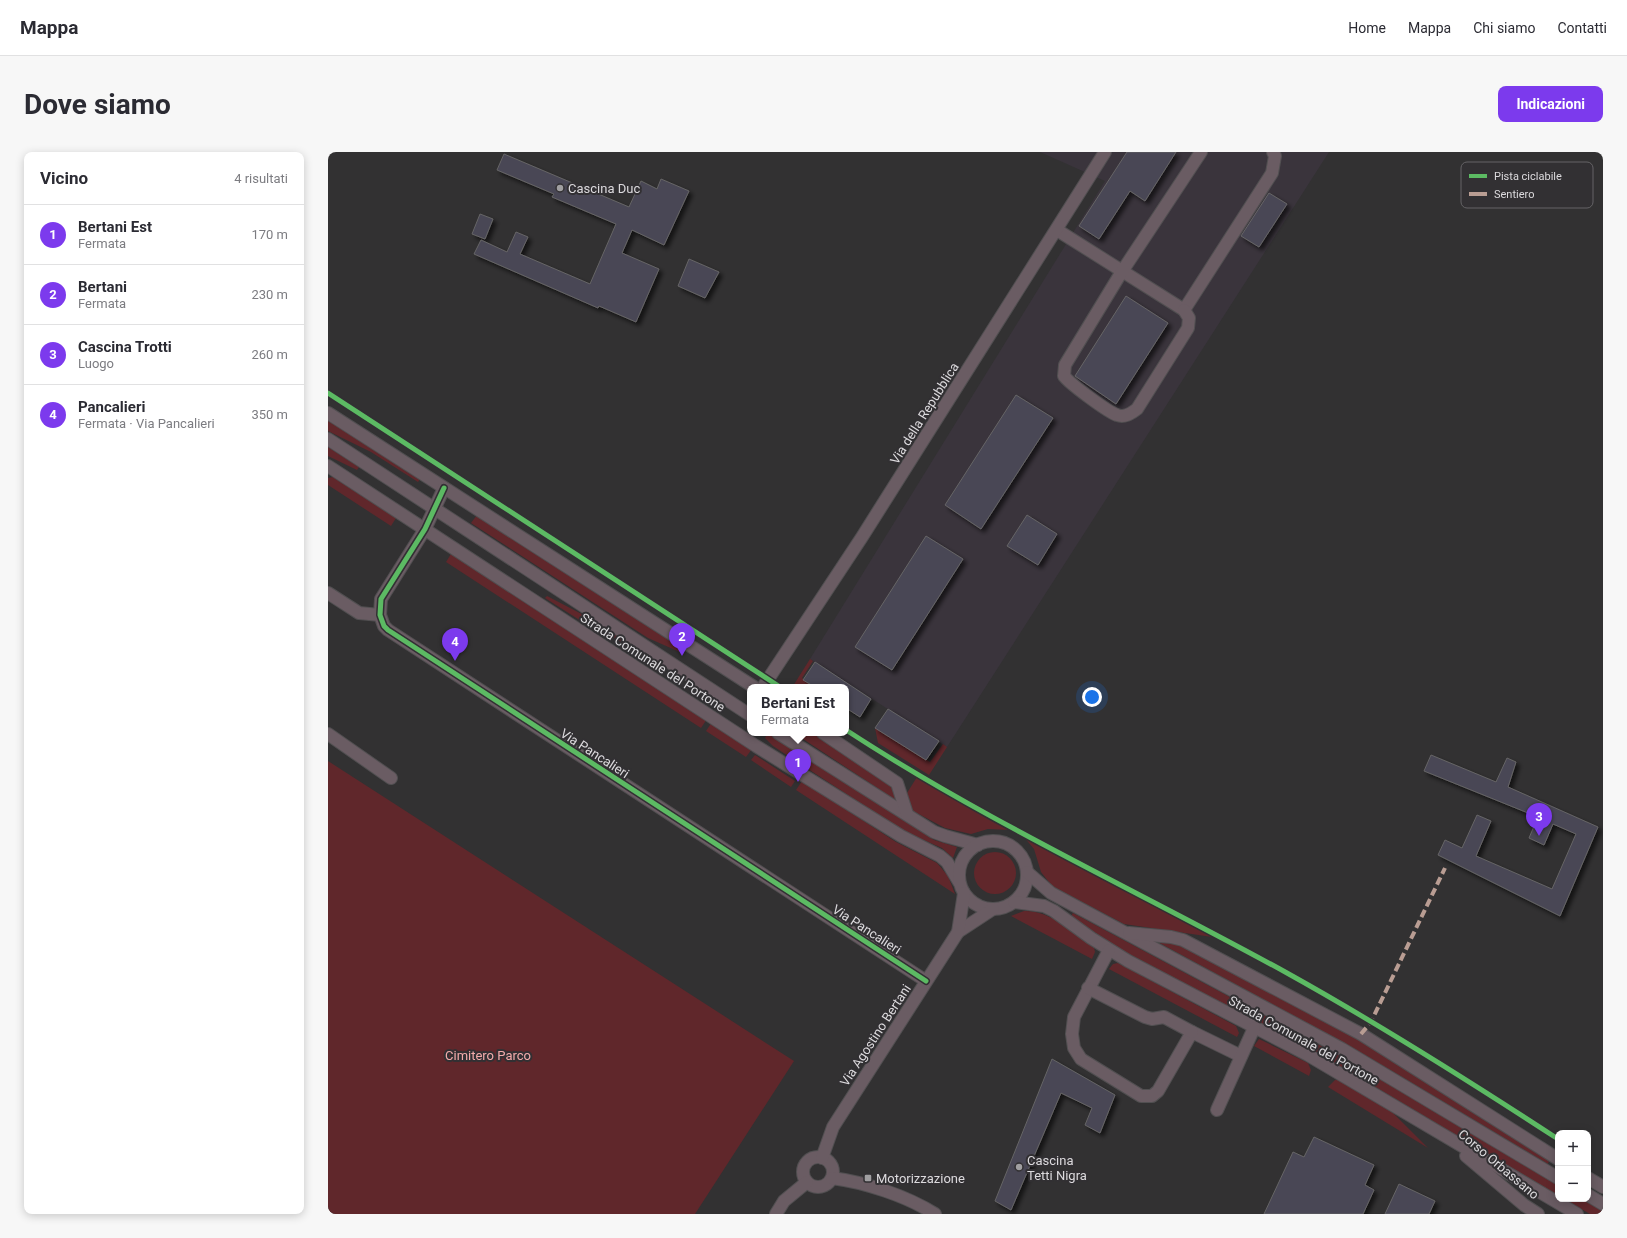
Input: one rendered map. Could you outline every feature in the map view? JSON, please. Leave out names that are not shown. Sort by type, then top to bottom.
[{"type":"street","name":"Via della Repubblica","points":[[765,684],[862,537],[1105,152]]},
{"type":"street","points":[[1057,230],[1121,273],[1184,310],[1189,318],[1188,328],[1142,402],[1137,409],[1128,415],[1117,415],[1071,385],[1064,376],[1065,365],[1121,273],[1201,152]]},
{"type":"street","points":[[1184,310],[1272,173],[1275,156],[1273,152]]},
{"type":"street","points":[[328,413],[749,684]]},
{"type":"street","name":"Strada Comunale del Portone","points":[[328,440],[747,711]]},
{"type":"street","name":"Strada Comunale del Portone","points":[[330,469],[425,529],[735,732],[901,836],[940,856],[947,862],[959,882]]},
{"type":"street","points":[[328,593],[359,613],[380,615],[380,604],[386,590],[425,529],[444,488]]},
{"type":"street","name":"Via Pancalieri","points":[[380,615],[384,626],[408,644],[926,981]]},
{"type":"street","points":[[735,732],[747,715]]},
{"type":"street","points":[[328,734],[391,778]]},
{"type":"street","points":[[783,736],[907,814],[945,836],[978,845]]},
{"type":"street","points":[[827,736],[897,783],[907,814]]},
{"type":"street","points":[[984,842],[999,842],[1014,848],[1022,857],[1027,872],[1024,890],[1014,902],[1007,907],[993,909],[982,907],[964,893],[959,882],[960,864],[968,852],[978,845],[984,842]]},
{"type":"street","name":"Strada Comunale del Portone","points":[[1027,872],[1051,893],[1342,1049],[1555,1176]]},
{"type":"street","name":"Via Agostino Bertani","points":[[958,932],[964,893]]},
{"type":"street","name":"Strada Comunale del Portone","points":[[1014,902],[1044,906],[1054,911],[1109,950],[1321,1063],[1576,1214]]},
{"type":"street","name":"Via Agostino Bertani","points":[[822,1158],[833,1127],[958,932],[993,909]]},
{"type":"street","name":"Strada Comunale del Portone","points":[[1126,933],[1183,940],[1361,1034],[1555,1157]]},
{"type":"street","points":[[1109,950],[1074,1017],[1072,1034],[1074,1048],[1081,1059],[1141,1096],[1152,1096],[1158,1091],[1192,1032]]},
{"type":"street","points":[[1088,988],[1110,1001],[1145,1017],[1152,1019],[1164,1018],[1241,1056]]},
{"type":"street","points":[[1217,1110],[1254,1028]]},
{"type":"street","name":"Corso Orbassano","points":[[1442,1136],[1524,1205],[1538,1214]]},
{"type":"street","points":[[832,1178],[832,1166],[829,1162],[822,1158],[813,1158],[805,1165],[804,1175],[807,1182],[818,1186],[824,1185],[832,1178],[843,1179],[908,1199],[935,1214]]},
{"type":"street","points":[[1591,1180],[1603,1187]]},
{"type":"street","points":[[776,1214],[784,1201],[807,1182]]},
{"type":"street","points":[[1591,1197],[1603,1204]]},
{"type":"shaded area","points":[[1040,152],[1329,152],[947,747],[810,659],[1105,181]]},
{"type":"green space","points":[[328,419],[420,479],[418,482],[371,452],[328,431]]},
{"type":"green space","points":[[328,447],[359,467],[357,470],[328,456]]},
{"type":"green space","points":[[333,477],[396,518],[391,526],[328,485],[328,478]]},
{"type":"green space","points":[[477,515],[684,650],[682,653],[648,638],[471,523]]},
{"type":"green space","points":[[451,554],[707,719],[701,728],[446,562]]},
{"type":"green space","points":[[547,596],[597,622],[632,644],[631,647],[578,619],[545,598]]},
{"type":"green space","points":[[810,659],[813,661],[802,678],[811,684],[794,684]]},
{"type":"green space","points":[[712,722],[752,749],[746,757],[706,731]]},
{"type":"green space","points":[[875,728],[930,762],[943,744],[947,747],[929,775],[878,743]]},
{"type":"green space","points":[[766,736],[773,736],[934,840],[957,847],[953,858],[942,848],[903,831],[773,746],[765,738]]},
{"type":"green space","points":[[799,736],[818,736],[889,782],[897,801]]},
{"type":"green space","points":[[755,755],[795,781],[791,787],[751,760]]},
{"type":"green space","name":"Cimitero Parco","points":[[328,761],[794,1061],[695,1214],[328,1214]]},
{"type":"green space","points":[[917,777],[1010,830],[988,829],[971,834],[945,828],[913,811],[907,793]]},
{"type":"green space","points":[[802,781],[896,842],[937,863],[948,876],[955,894],[796,790]]},
{"type":"green space","points":[[1024,837],[1212,937],[1124,924],[1052,886],[1041,872],[1034,849]]},
{"type":"green space","points":[[991,852],[999,852],[1007,855],[1013,861],[1016,873],[1013,885],[1007,891],[999,894],[991,894],[983,891],[977,885],[974,877],[974,869],[977,861],[983,855]]},
{"type":"green space","points":[[1024,911],[1043,914],[1070,929],[1094,948],[1095,952],[1092,959],[1011,916]]},
{"type":"green space","points":[[1073,913],[1357,1065],[1555,1183],[1555,1194],[1352,1073],[1116,947],[1071,916]]},
{"type":"green space","points":[[1154,940],[1181,943],[1341,1029],[1536,1150],[1549,1161],[1548,1164],[1365,1055]]},
{"type":"green space","points":[[1118,963],[1236,1026],[1239,1033],[1237,1037],[1109,969],[1113,964]]},
{"type":"green space","points":[[1259,1039],[1308,1063],[1311,1070],[1309,1076],[1254,1046]]},
{"type":"green space","points":[[1335,1080],[1339,1080],[1391,1111],[1428,1148],[1328,1087]]},
{"type":"green space","points":[[1569,1202],[1587,1202],[1603,1211],[1603,1214],[1590,1214]]},
{"type":"building","points":[[1127,152],[1176,152],[1145,201],[1130,191],[1099,239],[1079,226]]},
{"type":"building","points":[[504,154],[629,207],[641,181],[657,189],[661,179],[689,191],[664,245],[632,230],[622,253],[659,269],[636,322],[599,306],[598,308],[474,254],[481,240],[507,252],[516,232],[528,237],[520,254],[590,284],[616,224],[552,197],[554,194],[497,170]]},
{"type":"building","points":[[1269,193],[1287,204],[1259,247],[1241,236]]},
{"type":"building","points":[[480,214],[493,219],[485,239],[472,234]]},
{"type":"building","points":[[689,259],[719,272],[705,298],[678,286]]},
{"type":"building","points":[[1126,296],[1168,323],[1116,404],[1075,376]]},
{"type":"building","points":[[1016,395],[1053,418],[981,529],[945,505]]},
{"type":"building","points":[[1027,515],[1057,534],[1038,565],[1007,546]]},
{"type":"building","points":[[926,536],[963,559],[892,670],[855,647]]},
{"type":"building","points":[[815,662],[848,684],[810,684],[803,680]]},
{"type":"building","points":[[849,684],[871,699],[860,717],[849,710]]},
{"type":"building","points":[[888,709],[939,741],[926,760],[875,728]]},
{"type":"building","points":[[1431,755],[1496,782],[1507,758],[1516,762],[1508,787],[1598,827],[1560,916],[1438,855],[1445,840],[1462,848],[1477,815],[1491,821],[1476,856],[1552,889],[1576,834],[1553,824],[1544,845],[1529,838],[1538,817],[1424,771]]},
{"type":"building","name":"Cascina Tetti Nigra","points":[[1052,1059],[1115,1095],[1100,1133],[1085,1125],[1092,1108],[1061,1093],[1011,1210],[995,1201]]},
{"type":"building","points":[[1314,1137],[1374,1165],[1365,1185],[1374,1190],[1363,1214],[1264,1214],[1293,1152],[1304,1157]]},
{"type":"building","points":[[1399,1184],[1435,1201],[1429,1214],[1385,1214]]},
{"type":"marked path","points":[[1361,1034],[1371,1022],[1445,868]]},
{"type":"cycle path","points":[[328,393],[775,684]]},
{"type":"cycle path","points":[[444,488],[425,529],[381,599],[380,615],[384,626],[926,981]]},
{"type":"cycle path","points":[[849,732],[899,764],[1009,826],[1232,943],[1356,1012],[1424,1053],[1555,1137]]},
{"type":"place","name":"Cascina Duc","points":[[560,188]]},
{"type":"place","name":"Bertani","points":[[682,656]]},
{"type":"place","name":"Pancalieri","points":[[455,661]]},
{"type":"place","name":"Bertani Est","points":[[798,782]]},
{"type":"place","name":"Cascina Trotti","points":[[1539,836]]},
{"type":"place","name":"Cascina Tetti Nigra","points":[[1019,1167]]},
{"type":"place","name":"Motorizzazione","points":[[868,1178]]}]
